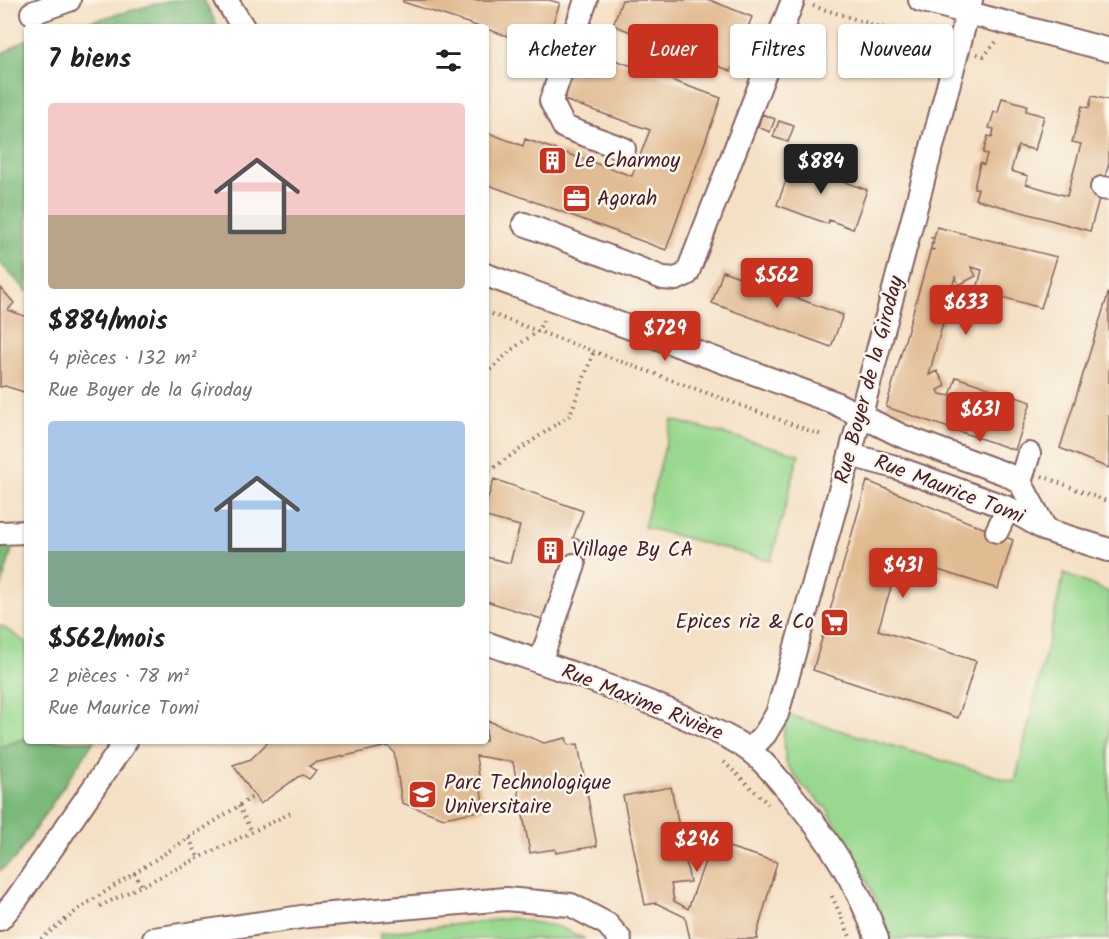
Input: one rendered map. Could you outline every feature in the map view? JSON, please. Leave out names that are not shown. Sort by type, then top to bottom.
[{"type":"street","points":[[32,13],[69,0]]},
{"type":"street","points":[[226,0],[241,24]]},
{"type":"street","points":[[586,0],[551,101],[564,127],[624,149]]},
{"type":"street","points":[[920,0],[969,6],[1109,50]]},
{"type":"street","points":[[524,224],[663,278],[676,279],[687,274],[800,2]]},
{"type":"street","name":"Rue Boyer de la Giroday","points":[[750,750],[765,734],[777,714],[850,454],[969,6]]},
{"type":"street","name":"Rue Maurice Tomi","points":[[489,276],[833,402],[902,436],[1006,474],[1020,482],[1043,538]]},
{"type":"street","name":"Rue Maurice Tomi","points":[[850,454],[892,466],[1008,508],[1043,538],[1109,549]]},
{"type":"street","points":[[1020,482],[1029,454]]},
{"type":"street","points":[[997,531],[1008,508]]},
{"type":"street","points":[[0,533],[24,532]]},
{"type":"street","points":[[540,662],[574,565]]},
{"type":"street","name":"Rue Maxime Rivière","points":[[489,644],[669,711],[726,736],[750,750],[764,763],[832,846],[866,906],[877,939]]},
{"type":"street","points":[[0,919],[16,900],[124,744]]},
{"type":"street","points":[[154,939],[308,916],[506,899],[571,905],[607,924],[620,939]]},
{"type":"path","points":[[800,2],[984,56],[999,37]]},
{"type":"path","points":[[932,233],[933,252]]},
{"type":"path","points":[[489,313],[824,436]]},
{"type":"path","points":[[489,371],[511,350],[537,332],[548,313]]},
{"type":"path","points":[[489,471],[570,415],[594,351]]},
{"type":"path","points":[[1070,487],[1109,502]]},
{"type":"path","points":[[717,755],[771,807]]},
{"type":"path","points":[[41,939],[80,908],[254,796]]},
{"type":"path","points":[[239,806],[252,832]]},
{"type":"path","points":[[100,906],[291,813]]},
{"type":"path","points":[[189,838],[199,859]]},
{"type":"path","points":[[134,873],[142,886]]},
{"type":"path","points":[[829,888],[851,939]]},
{"type":"green space","points":[[171,0],[204,0],[216,24],[80,24]]},
{"type":"green space","points":[[24,41],[24,288],[0,263],[0,55]]},
{"type":"green space","points":[[672,420],[799,454],[771,561],[644,527]]},
{"type":"green space","points":[[13,546],[0,591],[0,547]]},
{"type":"green space","points":[[1064,574],[1109,592],[1109,939],[891,939],[866,877],[827,809],[801,784],[786,763],[783,737],[788,715],[1015,782]]},
{"type":"green space","points":[[0,625],[24,641],[24,739],[0,747]]},
{"type":"green space","points":[[24,739],[24,744],[92,744],[15,859],[0,871],[0,747]]},
{"type":"green space","points":[[512,918],[559,927],[585,939],[381,939],[380,933]]},
{"type":"building","points":[[403,0],[549,0],[560,3],[553,24],[507,24],[507,36],[489,30],[489,24],[471,24],[403,2]]},
{"type":"building","points":[[622,0],[710,0],[752,17],[749,24],[730,24],[730,71],[718,66],[718,24],[628,24],[628,31],[613,24]]},
{"type":"building","name":"Le Charmoy","points":[[616,60],[628,65],[628,78],[665,78],[721,98],[666,250],[489,185],[489,133],[523,146],[525,139],[632,176],[650,130],[558,98],[565,78],[616,78]]},
{"type":"building","points":[[1092,96],[1109,100],[1109,163],[1090,231],[975,199],[978,189],[974,188],[980,163],[984,165],[987,154],[983,153],[988,136],[992,137],[994,129],[989,128],[994,112],[998,113],[1002,98],[1027,105],[1026,111],[1044,116],[1035,150],[1018,146],[1011,171],[1028,176],[1026,184],[1067,196],[1081,144],[1072,142],[1082,106],[1089,108]]},
{"type":"building","points":[[762,114],[775,119],[770,132],[758,127]]},
{"type":"building","points":[[779,121],[794,126],[788,142],[773,137]]},
{"type":"building","points":[[794,159],[847,179],[845,182],[867,190],[853,229],[829,220],[828,224],[777,205]]},
{"type":"building","points":[[937,227],[1057,257],[1041,308],[977,290],[982,270],[971,267],[976,276],[959,285],[955,277],[929,375],[937,371],[946,386],[938,390],[940,394],[950,396],[956,377],[1031,402],[1015,450],[886,407]]},
{"type":"building","points":[[723,271],[843,315],[831,347],[712,303]]},
{"type":"building","points":[[0,287],[14,303],[8,310],[24,316],[24,392],[5,386],[0,387]]},
{"type":"building","points":[[1109,291],[1109,465],[1108,468],[1060,448]]},
{"type":"building","name":"Village By CA","points":[[494,479],[583,511],[573,538],[591,544],[583,569],[564,562],[542,619],[489,602],[489,558],[510,563],[520,526],[489,518],[489,495]]},
{"type":"building","points":[[867,481],[1013,540],[998,589],[900,558],[878,630],[976,661],[958,718],[813,670]]},
{"type":"building","points":[[489,721],[544,743],[566,738],[568,745],[578,744],[597,846],[556,853],[555,849],[530,853],[513,762],[476,756],[484,810],[444,818],[402,803],[394,752],[388,746],[314,763],[309,766],[316,771],[309,779],[303,775],[298,777],[260,804],[233,765],[251,759],[266,744],[489,744]]},
{"type":"building","points":[[671,787],[690,882],[671,884],[674,901],[688,909],[712,842],[777,862],[757,934],[758,939],[690,939],[685,917],[656,903],[645,905],[623,796]]},
{"type":"place","name":"Le Charmoy","points":[[553,161]]},
{"type":"place","name":"Agorah","points":[[576,199]]},
{"type":"place","name":"Village By CA","points":[[551,550]]},
{"type":"place","name":"Epices riz & Co","points":[[835,622]]},
{"type":"place","name":"Parc Technologique Universitaire","points":[[423,795]]}]
